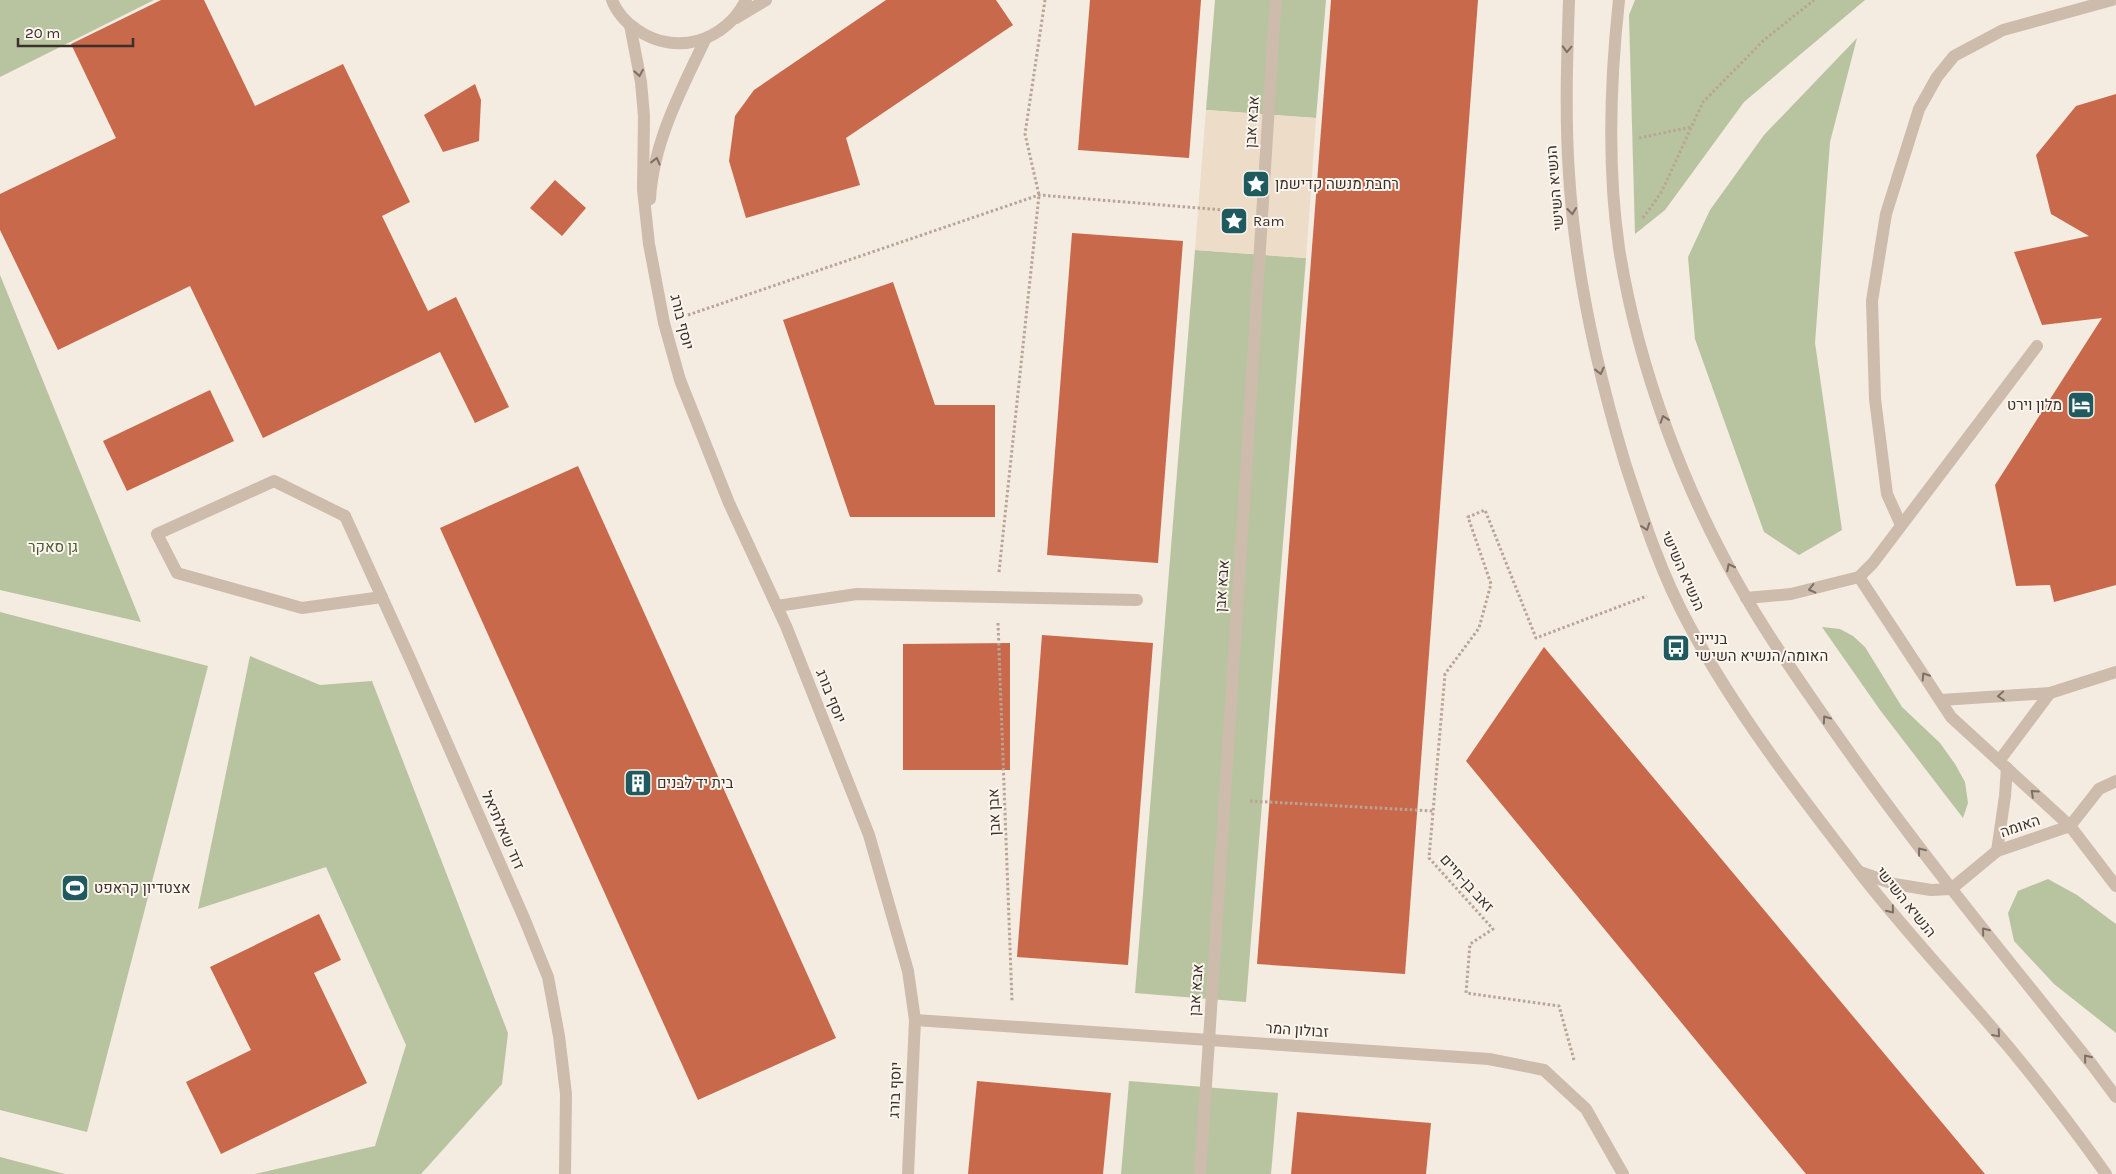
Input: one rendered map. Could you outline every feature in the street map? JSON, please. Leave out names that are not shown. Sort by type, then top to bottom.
[{"type":"street","points":[[612,0],[614,6],[630,25],[646,36],[665,43],[685,44],[705,40],[722,31],[736,18],[766,0]]},
{"type":"street","points":[[736,18],[746,0]]},
{"type":"street","name":"אבא אבן","points":[[1200,1174],[1276,0]]},
{"type":"street","name":"הנשיא השישי","points":[[1569,0],[1566,129],[1569,178],[1581,274],[1592,335],[1612,419],[1640,510],[1670,588],[1688,623],[1729,692],[1762,740],[1860,872],[1908,932],[2011,1050],[2064,1116],[2106,1174]]},
{"type":"street","points":[[1619,0],[1612,82],[1611,143],[1619,248],[1647,367],[1672,442],[1701,511],[1746,598],[1776,646],[1852,757],[1951,890],[2116,1097]]},
{"type":"street","points":[[1901,525],[1887,494],[1875,399],[1872,301],[1886,214],[1919,109],[1936,77],[1954,56],[2003,30],[2112,0]]},
{"type":"street","name":"יוסף בורג","points":[[630,25],[636,52],[642,99],[643,189],[649,244],[664,323],[680,380],[729,503],[777,606],[869,835],[908,971],[915,1020],[908,1174]]},
{"type":"street","name":"יוסף בורג","points":[[649,244],[650,194],[656,161],[668,123],[705,40]]},
{"type":"street","points":[[1746,598],[1792,594],[1860,577],[2038,346]]},
{"type":"street","name":"דוד שאלתיאל","points":[[382,597],[302,608],[178,573],[157,534],[274,481],[345,516],[382,597],[524,918],[548,978],[559,1036],[566,1094],[565,1174]]},
{"type":"street","points":[[1860,577],[1951,716],[2070,826],[2116,886]]},
{"type":"street","points":[[777,606],[857,594],[1137,600]]},
{"type":"street","points":[[1941,700],[2050,693],[2116,672]]},
{"type":"street","points":[[1997,851],[2005,796],[2003,765],[2050,693]]},
{"type":"street","points":[[2070,826],[2099,789],[2116,781]]},
{"type":"street","name":"האומה","points":[[1951,890],[1997,851],[2070,826]]},
{"type":"street","points":[[1860,872],[1894,884],[1931,890],[1951,890]]},
{"type":"street","name":"זבולון המר","points":[[915,1020],[1489,1059],[1544,1070],[1586,1109],[1623,1174]]},
{"type":"path","points":[[997,597],[1039,195],[1025,134],[1046,0]]},
{"type":"path","points":[[1619,248],[1661,193],[1703,102],[1764,40],[1814,0]]},
{"type":"path","points":[[1611,143],[1691,127]]},
{"type":"path","points":[[664,323],[1039,195],[1263,213]]},
{"type":"path","name":"זאב בן-חיים","points":[[1574,1062],[1559,1006],[1466,993],[1470,944],[1493,929],[1429,858],[1445,674],[1478,628],[1491,584],[1468,517],[1485,510],[1536,638],[1670,588]]},
{"type":"path","name":"אבן אבן","points":[[997,597],[1013,1027]]},
{"type":"path","points":[[1224,800],[1433,811]]},
{"type":"green space","points":[[0,0],[154,0],[0,77]]},
{"type":"green space","points":[[1215,0],[1326,0],[1316,118],[1206,110]]},
{"type":"green space","points":[[1635,0],[1865,0],[1744,102],[1665,210],[1635,234],[1629,15]]},
{"type":"green space","points":[[1857,38],[1830,142],[1815,343],[1842,530],[1799,555],[1764,532],[1695,339],[1688,257],[1710,210],[1764,135]]},
{"type":"green space","points":[[1195,250],[1306,258],[1246,1002],[1135,993]]},
{"type":"green space","name":"גן סאקר","points":[[0,275],[141,622],[0,590]]},
{"type":"green space","name":"אצטדיון קראפט","points":[[0,612],[208,666],[87,1132],[0,1110]]},
{"type":"green space","points":[[1822,627],[1840,629],[1853,636],[1865,647],[1902,707],[1940,743],[1965,782],[1968,803],[1963,818],[1880,710]]},
{"type":"green space","points":[[250,656],[320,685],[372,681],[508,1033],[502,1084],[421,1174],[255,1174],[375,1146],[406,1045],[326,867],[198,909]]},
{"type":"green space","points":[[2048,879],[2077,895],[2116,924],[2116,1033],[2054,984],[2014,941],[2008,913],[2018,891]]},
{"type":"green space","points":[[1129,1081],[1278,1093],[1271,1174],[1121,1174]]},
{"type":"green space","points":[[0,1157],[65,1174],[0,1174]]},
{"type":"shaded area","name":"רחבת מנשה קדישמן","points":[[1206,110],[1316,118],[1306,258],[1195,250]]},
{"type":"building","points":[[161,0],[204,0],[255,106],[343,64],[410,202],[382,216],[428,311],[456,297],[509,407],[475,423],[440,352],[263,438],[190,286],[58,350],[0,230],[0,194],[116,138],[71,44]]},
{"type":"building","points":[[886,0],[996,0],[1013,25],[846,138],[860,185],[746,218],[729,161],[735,116],[754,90]]},
{"type":"building","points":[[1090,0],[1201,0],[1189,158],[1078,150]]},
{"type":"building","points":[[1331,0],[1478,0],[1405,974],[1257,964]]},
{"type":"building","points":[[475,84],[481,100],[479,141],[443,152],[424,115]]},
{"type":"building","name":"מלון וירט","points":[[2116,94],[2116,585],[2054,602],[2050,585],[2016,586],[1995,485],[2102,318],[2042,325],[2014,252],[2089,236],[2051,214],[2036,155],[2076,106]]},
{"type":"building","points":[[555,180],[586,208],[562,236],[530,208]]},
{"type":"building","points":[[1072,233],[1183,241],[1158,563],[1047,555]]},
{"type":"building","points":[[893,282],[935,405],[995,405],[995,517],[850,517],[783,320]]},
{"type":"building","points":[[210,390],[234,441],[127,491],[103,441]]},
{"type":"building","name":"בית יד לבנים","points":[[578,466],[836,1038],[698,1100],[440,528]]},
{"type":"building","points":[[1042,635],[1153,643],[1128,965],[1017,957]]},
{"type":"building","points":[[1010,643],[1010,770],[903,770],[903,644]]},
{"type":"building","points":[[1544,647],[1985,1174],[1806,1174],[1466,761]]},
{"type":"building","points":[[319,914],[341,960],[314,973],[367,1083],[221,1154],[186,1082],[251,1050],[210,967]]},
{"type":"building","points":[[977,1081],[1111,1093],[1103,1174],[968,1174]]},
{"type":"building","points":[[1297,1112],[1431,1123],[1426,1174],[1291,1174]]},
{"type":"place","name":"רחבת מנשה קדישמן","points":[[1256,184]]},
{"type":"place","name":"Ram","points":[[1234,221]]},
{"type":"place","name":"מלון וירט","points":[[2081,405]]},
{"type":"place","name":"בנייני האומה/הנשיא השישי","points":[[1676,648]]},
{"type":"place","name":"בית יד לבנים","points":[[638,783]]},
{"type":"place","name":"אצטדיון קראפט","points":[[75,888]]}]
